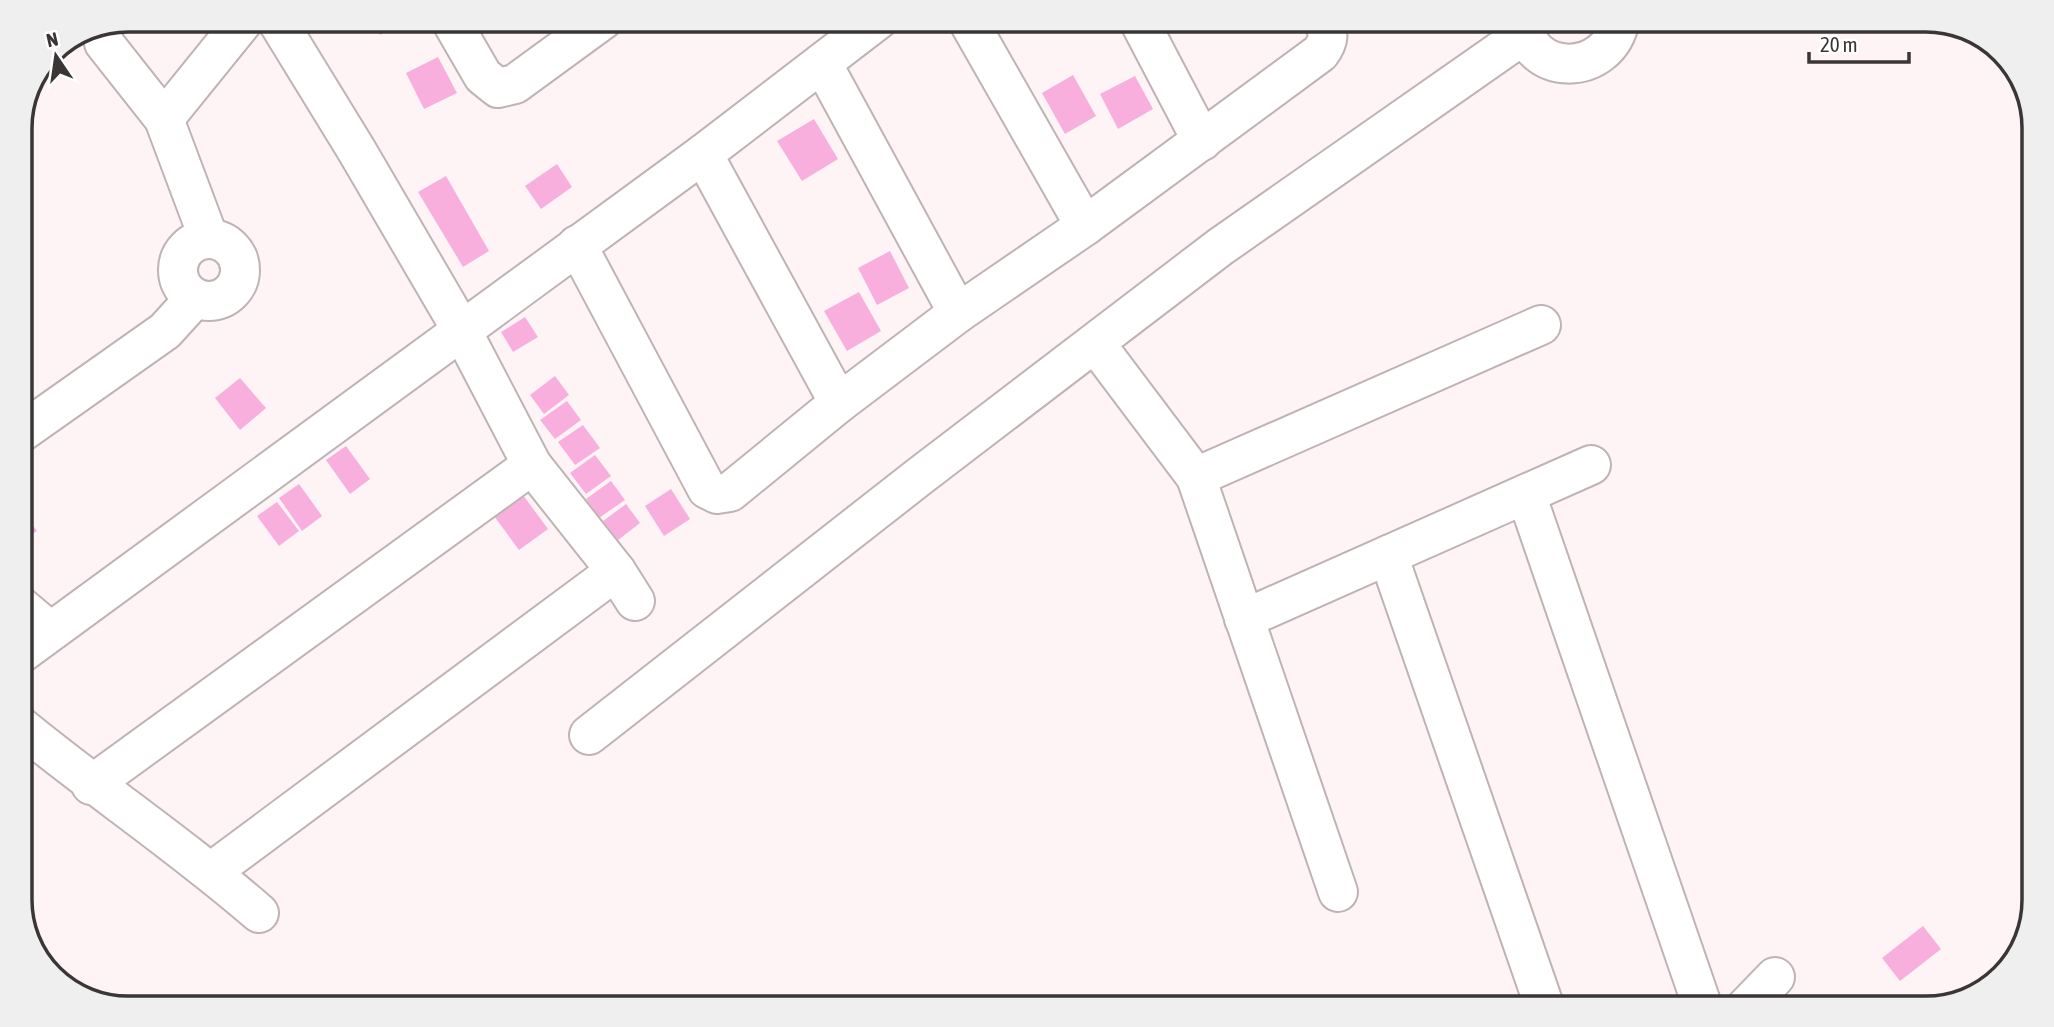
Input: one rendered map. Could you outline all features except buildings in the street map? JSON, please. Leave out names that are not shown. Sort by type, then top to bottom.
[{"type":"street","points":[[164,119],[234,32]]},
{"type":"street","points":[[211,872],[626,586],[532,465],[461,330],[357,150],[284,32]]},
{"type":"street","points":[[458,32],[483,76],[498,88],[515,84],[586,32]]},
{"type":"street","points":[[32,645],[703,154],[862,32]]},
{"type":"street","points":[[974,32],[1085,226]]},
{"type":"street","points":[[1145,32],[1202,141]]},
{"type":"street","points":[[577,244],[707,489],[717,494],[730,492],[839,403],[958,313],[1085,226],[1320,53],[1328,42],[1328,32]]},
{"type":"street","points":[[589,735],[1220,247],[1517,32]]},
{"type":"street","points":[[1528,32],[1540,53],[1553,62],[1569,65],[1599,56],[1610,45],[1616,32]]},
{"type":"street","points":[[32,425],[166,331],[195,298],[206,301],[228,295],[240,273],[232,249],[221,241],[209,239],[164,119],[104,43]]},
{"type":"street","points":[[821,63],[958,313]]},
{"type":"street","points":[[703,154],[839,403]]},
{"type":"street","points":[[1196,477],[1541,325]]},
{"type":"street","points":[[1095,343],[1196,477],[1338,892]]},
{"type":"street","points":[[91,785],[532,465]]},
{"type":"street","points":[[1244,619],[1591,465]]},
{"type":"street","points":[[1526,494],[1699,996]]},
{"type":"street","points":[[1388,555],[1541,996]]},
{"type":"street","points":[[32,616],[50,631]]},
{"type":"street","points":[[32,737],[91,785],[211,872],[258,913]]},
{"type":"street","points":[[1757,996],[1775,977]]}]
